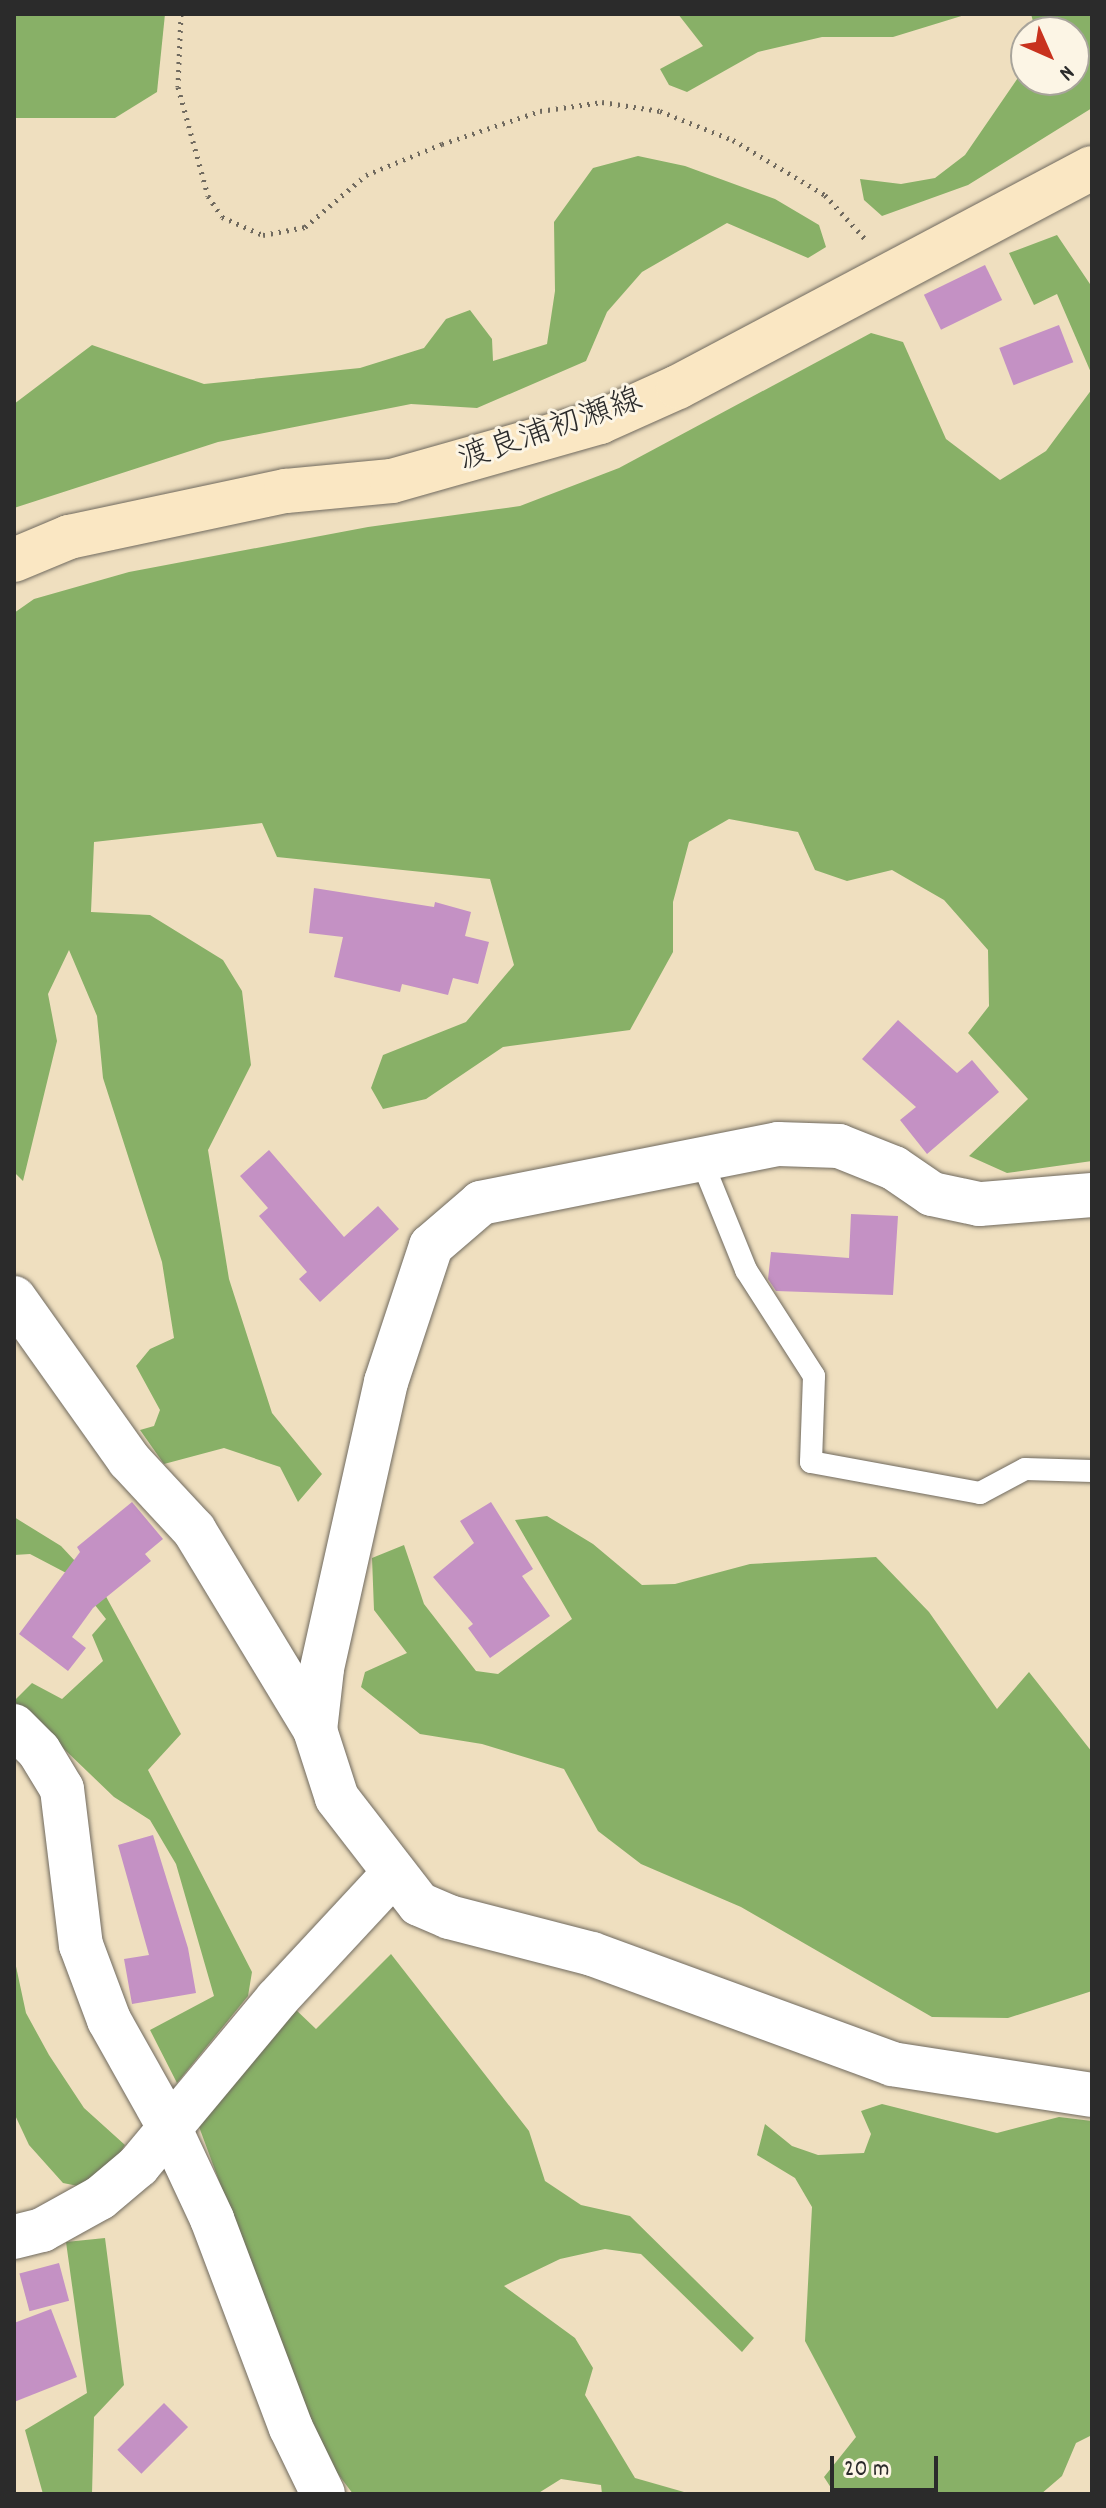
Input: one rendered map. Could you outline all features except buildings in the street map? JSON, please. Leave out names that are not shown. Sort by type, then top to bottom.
[{"type":"main road","name":"渡良浦初瀬線","points":[[14,560],[69,537],[286,491],[392,481],[600,422],[678,387],[1092,168]]},
{"type":"street","points":[[315,1730],[322,1669],[386,1382],[431,1246],[481,1203],[778,1144],[839,1146],[894,1168],[932,1194],[979,1204],[1092,1195]]},
{"type":"street","points":[[14,1298],[129,1460],[194,1530],[315,1730],[337,1798],[419,1904],[449,1917],[592,1954],[892,2064],[1092,2095]]},
{"type":"street","points":[[14,1726],[39,1751],[62,1789],[81,1945],[109,2020],[169,2127],[212,2219],[291,2428],[323,2494]]},
{"type":"street","points":[[14,2237],[42,2230],[100,2198],[138,2166],[277,1999],[393,1874]]},
{"type":"lane","points":[[701,1159],[746,1270],[814,1376],[811,1462],[980,1493],[1025,1469],[1092,1471]]},
{"type":"path","points":[[181,14],[178,87],[208,196],[222,217],[263,235],[305,227],[366,175],[442,144],[540,111],[602,102],[660,111],[733,140],[825,195],[892,272]]},
{"type":"green space","points":[[14,14],[165,14],[157,92],[115,118],[14,118]]},
{"type":"green space","points":[[678,14],[968,14],[893,37],[822,37],[758,52],[687,92],[669,85],[660,69],[703,46]]},
{"type":"green space","points":[[1092,14],[1092,108],[968,185],[882,216],[864,200],[860,179],[901,184],[935,178],[965,155],[1010,89],[1010,96],[1090,96],[1090,16],[1032,16]]},
{"type":"green space","points":[[638,156],[685,166],[775,199],[819,225],[826,247],[808,258],[727,223],[642,272],[607,312],[586,361],[477,408],[411,404],[218,442],[14,508],[14,404],[92,345],[204,384],[360,368],[424,348],[446,319],[470,310],[492,339],[493,361],[547,344],[555,291],[554,222],[593,168]]},
{"type":"green space","points":[[1057,235],[1092,287],[1092,375],[1057,294],[1034,305],[1009,253]]},
{"type":"green space","points":[[871,333],[903,342],[946,439],[1000,480],[1046,451],[1092,389],[1092,1161],[1007,1173],[969,1156],[1028,1099],[968,1033],[989,1006],[988,950],[944,900],[892,870],[847,881],[815,870],[798,832],[729,819],[689,842],[673,902],[673,952],[630,1030],[503,1047],[426,1099],[383,1109],[371,1088],[383,1055],[466,1022],[514,965],[490,879],[277,857],[262,823],[94,842],[91,912],[150,915],[223,960],[242,991],[251,1065],[208,1150],[229,1279],[272,1413],[322,1474],[298,1502],[280,1467],[224,1448],[164,1464],[140,1430],[154,1426],[160,1410],[136,1366],[150,1349],[174,1338],[162,1262],[103,1078],[97,1016],[69,950],[48,994],[57,1041],[23,1181],[14,1172],[14,613],[34,599],[129,572],[368,527],[520,506],[619,468]]},
{"type":"green space","points":[[547,1516],[593,1544],[642,1585],[675,1584],[750,1564],[876,1557],[929,1612],[997,1709],[1029,1672],[1092,1752],[1092,1991],[1008,2018],[932,2017],[741,1907],[641,1864],[598,1831],[564,1769],[482,1744],[420,1734],[361,1687],[365,1672],[407,1653],[374,1610],[372,1558],[404,1545],[424,1604],[476,1671],[498,1674],[572,1619],[515,1520]]},
{"type":"green space","points":[[14,1517],[61,1546],[103,1591],[181,1734],[148,1770],[252,1972],[248,1996],[177,2083],[150,2030],[214,1996],[176,1864],[150,1820],[114,1797],[14,1701],[32,1683],[62,1699],[103,1661],[92,1635],[106,1619],[72,1576],[30,1554],[14,1555]]},
{"type":"green space","points":[[391,1954],[529,2131],[545,2181],[581,2205],[630,2216],[754,2338],[742,2352],[641,2254],[605,2249],[560,2259],[504,2286],[575,2338],[593,2368],[585,2395],[635,2478],[691,2494],[602,2494],[601,2485],[561,2479],[537,2494],[353,2494],[317,2446],[198,2124],[294,2008],[316,2029]]},
{"type":"green space","points":[[14,1957],[26,2013],[49,2055],[84,2108],[125,2145],[112,2164],[83,2187],[63,2183],[29,2145],[14,2113]]},
{"type":"green space","points":[[882,2104],[997,2133],[1059,2117],[1092,2121],[1092,2435],[1076,2443],[1062,2476],[1041,2494],[835,2494],[824,2477],[856,2437],[805,2341],[812,2207],[795,2178],[757,2155],[765,2124],[792,2146],[818,2155],[864,2153],[871,2134],[861,2111]]},
{"type":"green space","points":[[105,2238],[124,2385],[94,2417],[92,2494],[43,2494],[25,2430],[87,2393],[66,2242]]}]
